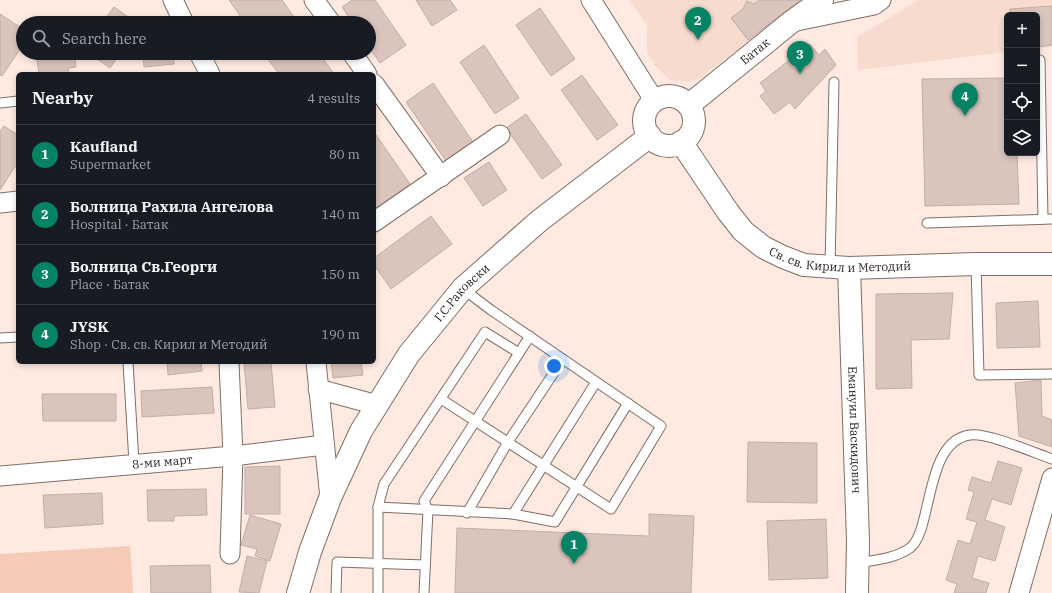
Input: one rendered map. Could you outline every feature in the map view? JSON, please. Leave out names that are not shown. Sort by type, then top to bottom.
[{"type":"main road","name":"Батак","points":[[689,105],[790,23],[822,0]]},
{"type":"main road","points":[[664,96],[672,96],[680,98],[689,105],[694,116],[694,125],[691,133],[681,142],[670,146],[662,145],[650,136],[645,128],[644,120],[646,112],[654,100],[664,96]]},
{"type":"main road","name":"Г.С.Раковски","points":[[298,593],[310,552],[330,498],[361,431],[409,354],[463,288],[539,221],[650,136]]},
{"type":"main road","name":"Св. св. Кирил и Методий","points":[[681,142],[728,212],[743,230],[763,247],[783,258],[804,265],[840,267],[1052,264]]},
{"type":"main road","name":"Емануил Васкидович","points":[[840,267],[857,563],[856,593]]},
{"type":"street","points":[[173,0],[181,16]]},
{"type":"street","points":[[315,0],[326,16]]},
{"type":"street","points":[[591,0],[654,100]]},
{"type":"street","points":[[790,23],[874,5],[882,0]]},
{"type":"street","points":[[203,60],[209,72]]},
{"type":"street","points":[[357,60],[366,72]]},
{"type":"street","points":[[376,87],[441,177]]},
{"type":"street","points":[[376,221],[500,135]]},
{"type":"street","points":[[0,203],[16,202]]},
{"type":"street","points":[[229,364],[233,456],[230,554]]},
{"type":"street","name":"Г.С.Раковски","points":[[316,364],[330,498]]},
{"type":"street","points":[[318,388],[377,405]]},
{"type":"street","name":"8-ми март","points":[[0,476],[134,463],[233,456],[324,445]]},
{"type":"street","points":[[1019,593],[1052,478]]},
{"type":"lane","points":[[927,223],[1047,219],[1040,60]]},
{"type":"lane","points":[[834,82],[840,267]]},
{"type":"lane","points":[[0,103],[16,101]]},
{"type":"lane","points":[[976,264],[979,375],[1052,374]]},
{"type":"lane","points":[[441,399],[611,509],[661,426],[491,310],[463,288]]},
{"type":"lane","points":[[378,593],[378,507],[384,484],[485,332],[519,353]]},
{"type":"lane","points":[[424,593],[428,510],[424,501],[530,336]]},
{"type":"lane","points":[[0,338],[16,337]]},
{"type":"lane","points":[[468,513],[508,442],[563,359]]},
{"type":"lane","points":[[128,364],[134,463]]},
{"type":"lane","points":[[513,514],[596,382]]},
{"type":"lane","points":[[378,507],[468,513],[513,514],[555,522],[628,403]]},
{"type":"lane","points":[[857,563],[896,556],[911,547],[920,532],[933,477],[954,442],[970,435],[988,437],[1052,459]]},
{"type":"lane","points":[[336,593],[337,562],[425,565]]},
{"type":"shaded area","points":[[630,0],[802,0],[700,78],[686,82],[670,80],[656,67],[647,53],[647,26]]},
{"type":"shaded area","points":[[919,0],[1052,0],[1052,47],[1040,49],[1040,12],[1004,12],[1004,52],[858,70],[857,37]]},
{"type":"shaded area","points":[[130,546],[133,593],[0,593],[0,554]]},
{"type":"building","points":[[229,0],[282,0],[293,16],[240,16]]},
{"type":"building","points":[[352,0],[375,0],[406,45],[380,63],[376,57],[376,16],[348,16],[342,7]]},
{"type":"building","points":[[416,0],[450,0],[457,10],[432,26]]},
{"type":"building","points":[[759,0],[800,0],[748,40],[731,18],[743,9],[747,1],[754,4]]},
{"type":"building","points":[[1052,6],[1052,45],[1040,47],[1040,12],[1010,12],[1010,9]]},
{"type":"building","points":[[114,7],[127,16],[107,16]]},
{"type":"building","points":[[540,8],[575,59],[551,76],[516,25]]},
{"type":"building","points":[[0,14],[16,24],[16,55],[2,76],[0,75]]},
{"type":"building","points":[[810,44],[819,55],[825,49],[836,65],[795,109],[790,102],[774,114],[760,96],[766,91],[760,83]]},
{"type":"building","points":[[484,45],[519,98],[495,114],[460,62]]},
{"type":"building","points":[[37,60],[75,60],[76,67],[68,68],[69,72],[39,72]]},
{"type":"building","points":[[99,60],[116,60],[110,68]]},
{"type":"building","points":[[144,60],[174,60],[174,64],[144,67]]},
{"type":"building","points":[[268,60],[324,60],[333,72],[277,72]]},
{"type":"building","points":[[582,75],[618,125],[597,140],[561,90]]},
{"type":"building","points":[[1004,78],[1004,156],[1017,156],[1019,204],[925,206],[922,79]]},
{"type":"building","points":[[433,83],[473,142],[446,161],[406,102]]},
{"type":"building","points":[[526,114],[562,165],[542,179],[506,128]]},
{"type":"building","points":[[4,126],[16,134],[16,165],[0,190],[0,131]]},
{"type":"building","points":[[376,135],[410,184],[376,208]]},
{"type":"building","points":[[489,162],[507,190],[483,206],[464,178]]},
{"type":"building","points":[[431,216],[452,244],[391,289],[376,268],[376,257]]},
{"type":"building","points":[[953,293],[949,339],[911,340],[912,388],[876,389],[876,294]]},
{"type":"building","points":[[1038,301],[1040,347],[997,348],[996,303]]},
{"type":"building","points":[[167,364],[201,364],[202,371],[168,375]]},
{"type":"building","points":[[244,364],[271,364],[275,407],[248,409]]},
{"type":"building","points":[[331,364],[361,364],[363,375],[333,378]]},
{"type":"building","points":[[1041,380],[1042,416],[1052,420],[1052,447],[1019,436],[1015,383]]},
{"type":"building","points":[[212,387],[214,413],[142,417],[141,391]]},
{"type":"building","points":[[42,394],[116,394],[116,421],[43,421]]},
{"type":"building","points":[[748,442],[817,443],[817,503],[747,502]]},
{"type":"building","points":[[998,461],[1022,468],[1011,505],[992,499],[985,520],[1005,527],[995,561],[978,556],[972,578],[989,583],[986,593],[954,593],[957,584],[946,580],[958,540],[970,544],[977,522],[966,519],[974,492],[968,490],[972,477],[991,483]]},
{"type":"building","points":[[280,466],[280,514],[245,514],[245,467]]},
{"type":"building","points":[[206,489],[207,515],[174,516],[174,521],[148,521],[147,490]]},
{"type":"building","points":[[102,493],[103,524],[45,528],[43,495]]},
{"type":"building","points":[[649,514],[694,516],[691,593],[455,593],[457,528],[649,536]]},
{"type":"building","points":[[250,515],[281,524],[270,561],[255,556],[257,549],[241,545]]},
{"type":"building","points":[[826,519],[828,578],[769,580],[767,521]]},
{"type":"building","points":[[247,556],[267,561],[259,593],[239,592]]},
{"type":"building","points":[[210,565],[211,593],[151,593],[150,566]]},
{"type":"place","name":"Болница Рахила Ангелова","points":[[698,40]]},
{"type":"place","name":"Болница Св.Георги","points":[[800,74]]},
{"type":"place","name":"JYSK","points":[[965,116]]},
{"type":"place","name":"Kaufland","points":[[574,564]]}]
